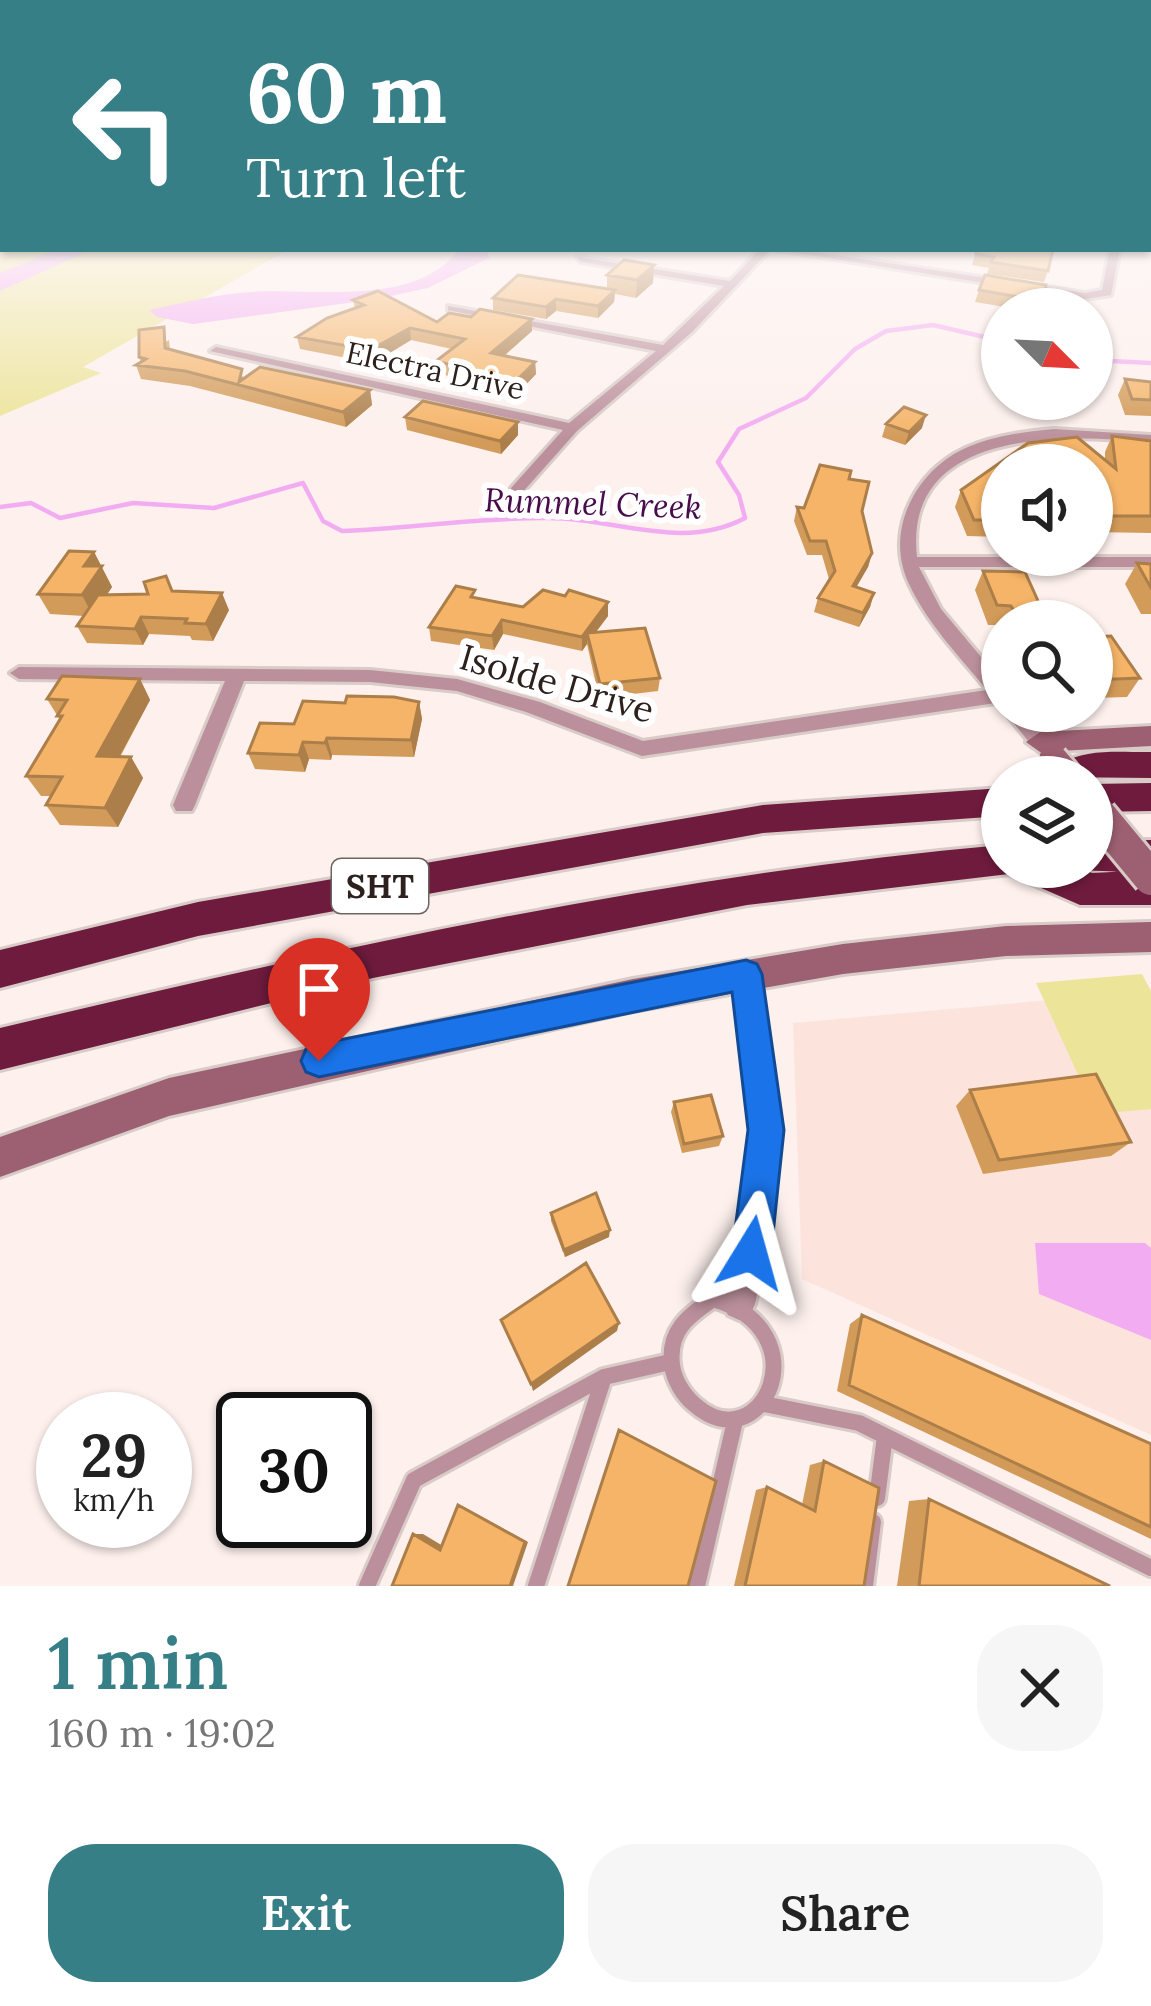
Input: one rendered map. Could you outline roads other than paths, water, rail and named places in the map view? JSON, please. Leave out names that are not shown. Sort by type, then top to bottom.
[{"type":"highway","points":[[1113,766],[1151,765]]},
{"type":"highway","points":[[1113,800],[1151,797]]},
{"type":"highway","name":"SHT","points":[[0,969],[198,919],[763,819],[981,803]]},
{"type":"highway","points":[[1113,856],[1151,855]]},
{"type":"highway","name":"SHT","points":[[0,1049],[365,959],[578,914],[780,882],[981,863]]},
{"type":"highway","points":[[1078,888],[1151,889]]},
{"type":"main road","points":[[1084,756],[1151,736]]},
{"type":"main road","points":[[1113,829],[1151,878]]},
{"type":"main road","points":[[0,1156],[169,1097],[297,1066],[746,974],[1006,941],[1151,937]]},
{"type":"street","points":[[516,491],[572,428],[666,349],[722,293]]},
{"type":"street","points":[[452,308],[666,349]]},
{"type":"street","name":"Electra Drive","points":[[216,351],[572,428]]},
{"type":"street","points":[[981,668],[917,584],[906,541],[924,489],[950,464],[973,451],[1039,435],[1151,439]]},
{"type":"street","points":[[911,562],[1151,562]]},
{"type":"street","name":"Isolde Drive","points":[[19,673],[236,678],[373,667],[489,693],[642,749],[981,698]]},
{"type":"street","points":[[184,805],[236,678]]},
{"type":"street","points":[[1031,732],[1051,756]]},
{"type":"street","points":[[739,1304],[757,1226],[766,1130],[746,974]]},
{"type":"lane","points":[[713,1299],[739,1304],[760,1322],[773,1348],[774,1378],[764,1404],[744,1420],[720,1422],[697,1411],[679,1389],[670,1362],[674,1331],[690,1309],[713,1299]]},
{"type":"lane","points":[[368,1586],[413,1480],[604,1377],[670,1362]]},
{"type":"lane","points":[[536,1586],[604,1377]]},
{"type":"lane","points":[[764,1404],[860,1423],[1151,1568]]},
{"type":"lane","points":[[697,1586],[735,1420]]},
{"type":"lane","points":[[865,1586],[885,1436]]},
{"type":"waterway","name":"Rummel Creek","points":[[0,507],[31,503],[60,518],[133,503],[214,508],[303,483],[323,521],[342,531],[545,518],[672,533],[721,528],[745,518],[739,495],[718,462],[739,429],[806,398],[855,349],[886,331],[933,325],[981,336]]},
{"type":"waterway","name":"Rummel Creek","points":[[1113,361],[1151,363]]}]
